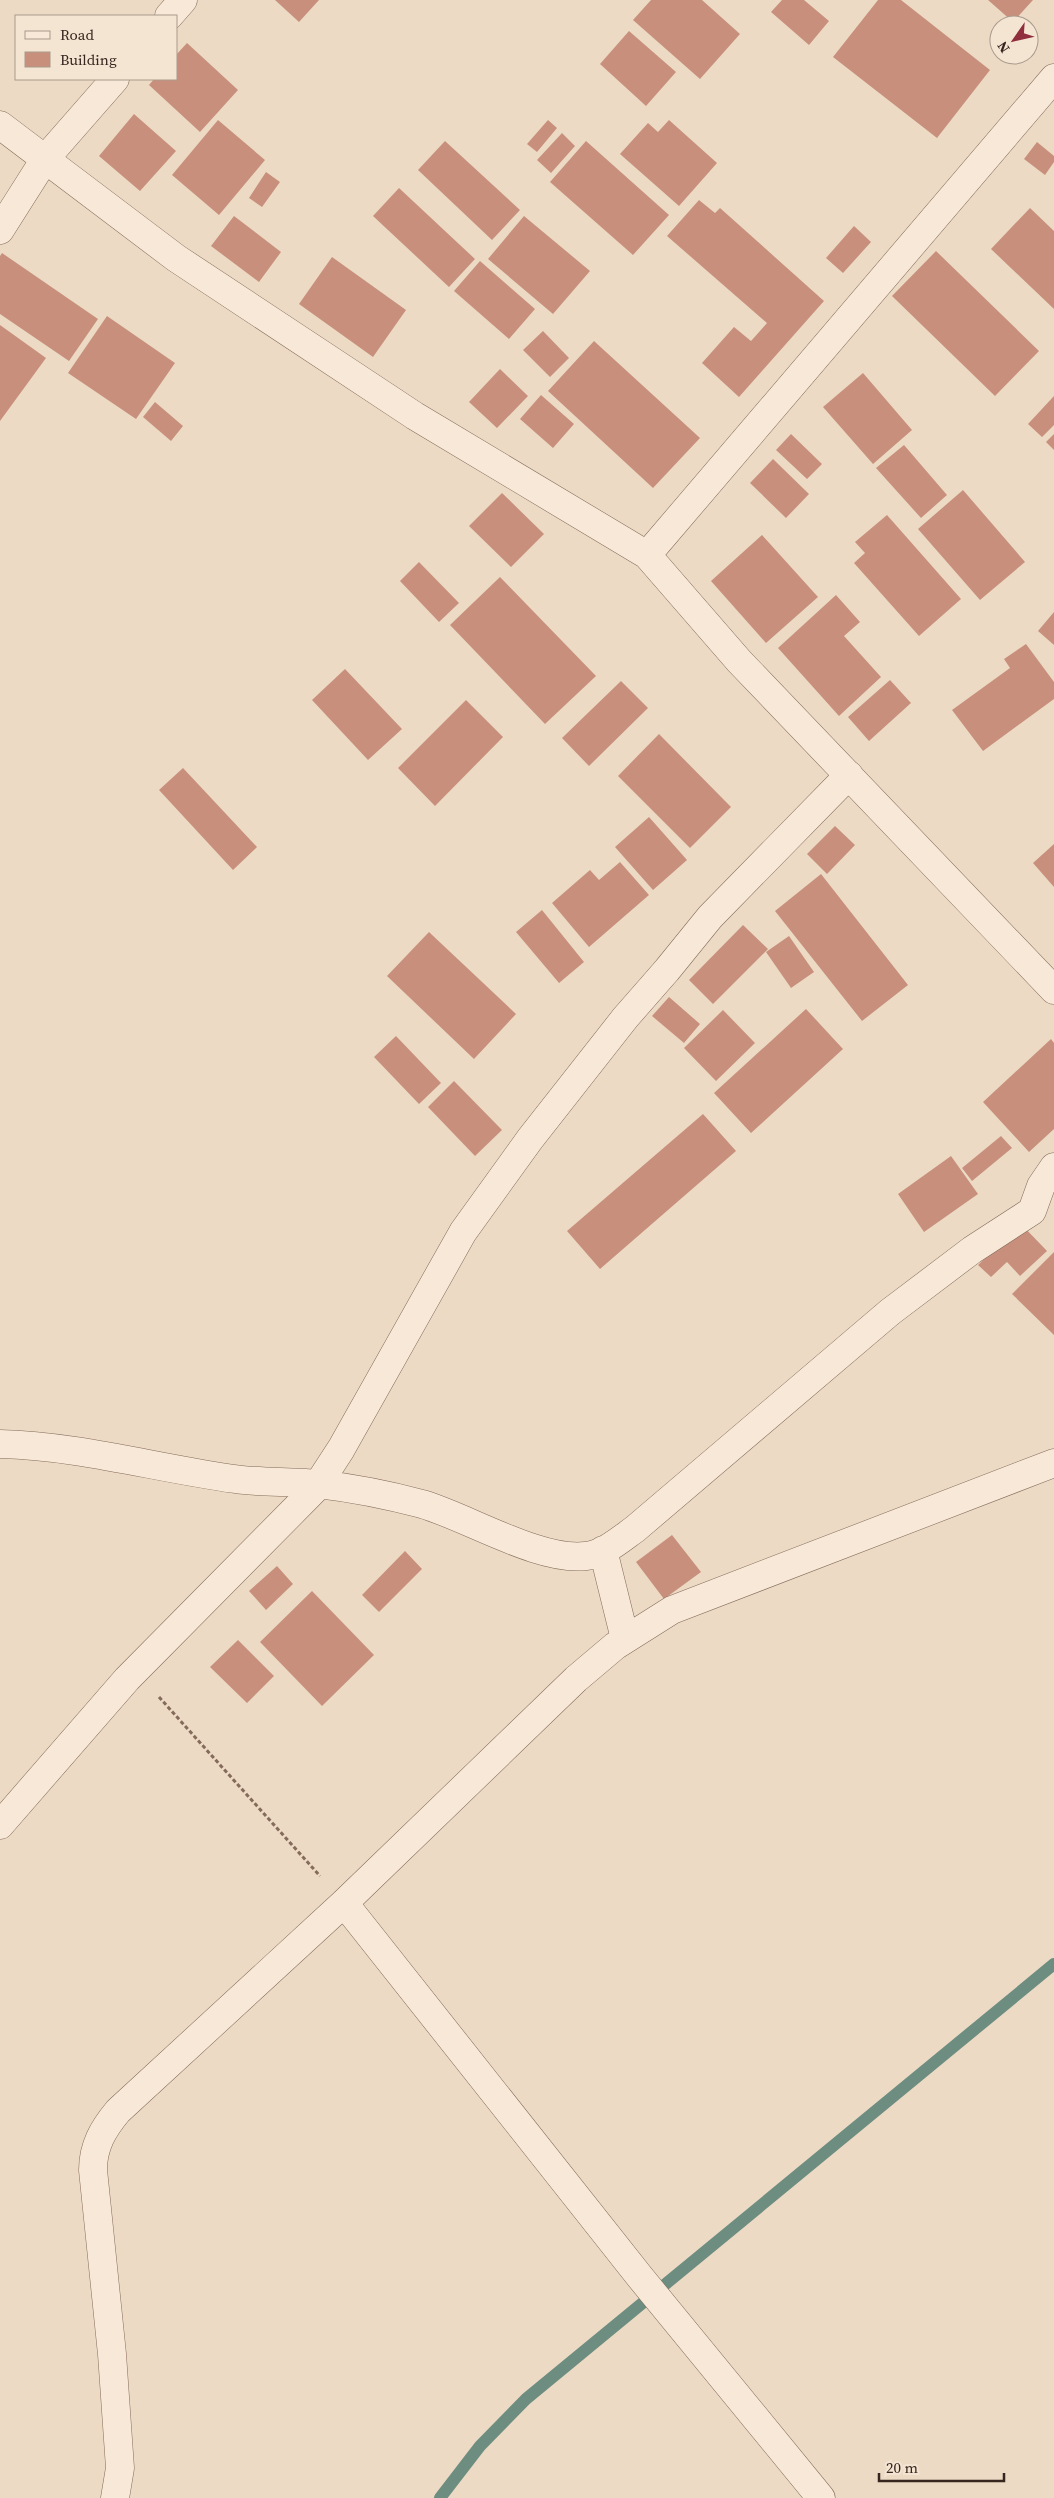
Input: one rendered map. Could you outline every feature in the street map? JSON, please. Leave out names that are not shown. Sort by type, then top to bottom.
[{"type":"street","points":[[170,15],[183,0]]},
{"type":"street","points":[[648,555],[1054,78]]},
{"type":"street","points":[[0,230],[45,159],[114,80]]},
{"type":"street","points":[[0,125],[176,258],[415,416],[648,555],[739,661],[1054,990]]},
{"type":"street","points":[[0,1825],[135,1670],[318,1484],[341,1449],[463,1232],[530,1139],[619,1025],[710,917],[848,775]]},
{"type":"street","points":[[0,1444],[98,1454],[237,1479],[318,1484],[370,1492],[423,1505],[494,1534],[551,1553],[586,1556],[603,1550],[635,1529],[890,1312],[972,1250],[1032,1211],[1041,1186],[1054,1167]]},
{"type":"street","points":[[115,2498],[120,2468],[112,2354],[93,2156],[103,2130],[118,2111],[344,1902],[576,1679],[625,1639],[672,1610],[708,1595],[1054,1463]]},
{"type":"street","points":[[603,1550],[625,1639]]},
{"type":"street","points":[[344,1902],[640,2277],[821,2498]]},
{"type":"path","points":[[135,1670],[344,1902]]},
{"type":"building","points":[[275,0],[319,0],[299,22]]},
{"type":"building","points":[[651,0],[702,0],[740,34],[700,79],[633,20]]},
{"type":"building","points":[[782,0],[804,0],[829,21],[809,45],[771,12]]},
{"type":"building","points":[[878,0],[901,0],[990,70],[937,138],[833,57]]},
{"type":"building","points":[[988,0],[1033,0],[1019,15],[1005,15]]},
{"type":"building","points":[[629,31],[676,72],[646,106],[600,64]]},
{"type":"building","points":[[187,43],[238,90],[200,132],[149,85],[153,80],[178,80],[178,53]]},
{"type":"building","points":[[134,114],[176,151],[140,191],[99,156]]},
{"type":"building","points":[[218,120],[265,160],[219,215],[172,175]]},
{"type":"building","points":[[548,120],[557,128],[537,152],[527,144]]},
{"type":"building","points":[[669,120],[717,163],[679,206],[620,154],[648,123],[658,132]]},
{"type":"building","points":[[562,133],[575,146],[551,173],[537,160]]},
{"type":"building","points":[[445,141],[520,210],[492,240],[418,170]]},
{"type":"building","points":[[586,141],[669,215],[633,255],[550,182]]},
{"type":"building","points":[[1037,142],[1054,156],[1054,162],[1045,175],[1024,159]]},
{"type":"building","points":[[266,172],[280,182],[262,207],[249,198]]},
{"type":"building","points":[[399,188],[475,259],[449,287],[373,216]]},
{"type":"building","points":[[699,200],[715,213],[720,208],[824,301],[739,397],[702,363],[734,327],[751,341],[767,323],[667,236]]},
{"type":"building","points":[[1030,208],[1054,231],[1054,309],[991,249]]},
{"type":"building","points":[[234,216],[281,252],[259,282],[211,246]]},
{"type":"building","points":[[524,216],[590,271],[553,314],[488,259]]},
{"type":"building","points":[[854,226],[871,242],[843,273],[826,258]]},
{"type":"building","points":[[936,251],[1039,351],[995,396],[892,296]]},
{"type":"building","points":[[2,253],[98,319],[69,361],[0,314],[0,256]]},
{"type":"building","points":[[332,257],[406,310],[373,357],[299,304]]},
{"type":"building","points":[[480,261],[535,309],[509,339],[454,291]]},
{"type":"building","points":[[107,316],[175,363],[136,419],[68,373]]},
{"type":"building","points":[[0,325],[46,358],[0,421]]},
{"type":"building","points":[[543,331],[569,358],[550,377],[523,350]]},
{"type":"building","points":[[594,341],[700,438],[653,488],[548,391]]},
{"type":"building","points":[[500,369],[528,396],[497,428],[469,402]]},
{"type":"building","points":[[863,373],[912,430],[873,464],[823,407]]},
{"type":"building","points":[[541,395],[574,424],[553,448],[520,419]]},
{"type":"building","points":[[1054,396],[1054,425],[1042,437],[1028,424]]},
{"type":"building","points":[[155,402],[183,426],[171,441],[143,417]]},
{"type":"building","points":[[791,434],[822,464],[807,479],[776,450]]},
{"type":"building","points":[[1054,434],[1054,450],[1046,442]]},
{"type":"building","points":[[904,445],[947,495],[921,518],[876,468]]},
{"type":"building","points":[[773,459],[809,494],[786,518],[750,483]]},
{"type":"building","points":[[963,490],[1025,562],[980,600],[918,529]]},
{"type":"building","points":[[502,493],[544,534],[511,567],[469,526]]},
{"type":"building","points":[[887,515],[961,599],[919,636],[854,563],[865,553],[855,542]]},
{"type":"building","points":[[762,535],[818,597],[766,643],[711,581]]},
{"type":"building","points":[[419,562],[459,603],[439,622],[400,581]]},
{"type":"building","points":[[500,577],[596,676],[545,724],[450,625]]},
{"type":"building","points":[[836,595],[860,622],[844,636],[881,677],[839,716],[778,648]]},
{"type":"building","points":[[1054,612],[1054,645],[1038,631]]},
{"type":"building","points":[[1026,644],[1054,682],[1054,699],[983,751],[952,710],[1010,668],[1004,659]]},
{"type":"building","points":[[345,669],[402,729],[368,760],[312,700]]},
{"type":"building","points":[[890,680],[911,703],[869,741],[848,717]]},
{"type":"building","points":[[621,681],[648,708],[589,766],[562,738]]},
{"type":"building","points":[[466,700],[503,737],[435,806],[398,768]]},
{"type":"building","points":[[659,734],[731,807],[690,848],[618,776]]},
{"type":"building","points":[[183,768],[257,847],[233,870],[159,790]]},
{"type":"building","points":[[649,817],[687,860],[653,890],[615,847]]},
{"type":"building","points":[[835,826],[855,845],[827,874],[807,854]]},
{"type":"building","points":[[1054,844],[1054,887],[1033,863]]},
{"type":"building","points":[[620,862],[649,895],[589,947],[552,903],[590,870],[599,880]]},
{"type":"building","points":[[821,874],[908,985],[862,1021],[775,911]]},
{"type":"building","points":[[542,910],[584,962],[559,983],[516,932]]},
{"type":"building","points":[[743,925],[768,949],[713,1004],[689,980]]},
{"type":"building","points":[[429,932],[516,1014],[474,1059],[387,976]]},
{"type":"building","points":[[789,936],[814,972],[791,988],[766,952]]},
{"type":"building","points":[[669,997],[700,1024],[684,1043],[652,1016]]},
{"type":"building","points":[[806,1009],[843,1049],[751,1133],[714,1093]]},
{"type":"building","points":[[723,1010],[755,1043],[716,1081],[684,1048]]},
{"type":"building","points":[[396,1036],[441,1083],[419,1104],[374,1057]]},
{"type":"building","points":[[1051,1039],[1054,1043],[1054,1129],[1029,1152],[983,1102]]},
{"type":"building","points":[[454,1081],[502,1130],[475,1156],[428,1107]]},
{"type":"building","points":[[703,1114],[736,1151],[600,1269],[567,1231]]},
{"type":"building","points":[[1001,1136],[1012,1148],[972,1181],[962,1168]]},
{"type":"building","points":[[951,1156],[978,1194],[924,1232],[898,1194]]},
{"type":"building","points":[[1021,1224],[1047,1251],[1020,1276],[1007,1262],[991,1277],[978,1265]]},
{"type":"building","points":[[1054,1252],[1054,1335],[1012,1294]]},
{"type":"building","points":[[672,1535],[701,1572],[664,1599],[636,1562]]},
{"type":"building","points":[[405,1551],[422,1569],[379,1612],[362,1595]]},
{"type":"building","points":[[277,1566],[293,1584],[266,1610],[249,1591]]},
{"type":"building","points":[[312,1591],[374,1655],[322,1706],[260,1642]]},
{"type":"building","points":[[238,1640],[274,1676],[247,1703],[210,1667]]},
{"type":"waterway","points":[[440,2498],[480,2446],[526,2399],[1054,1964]]}]
